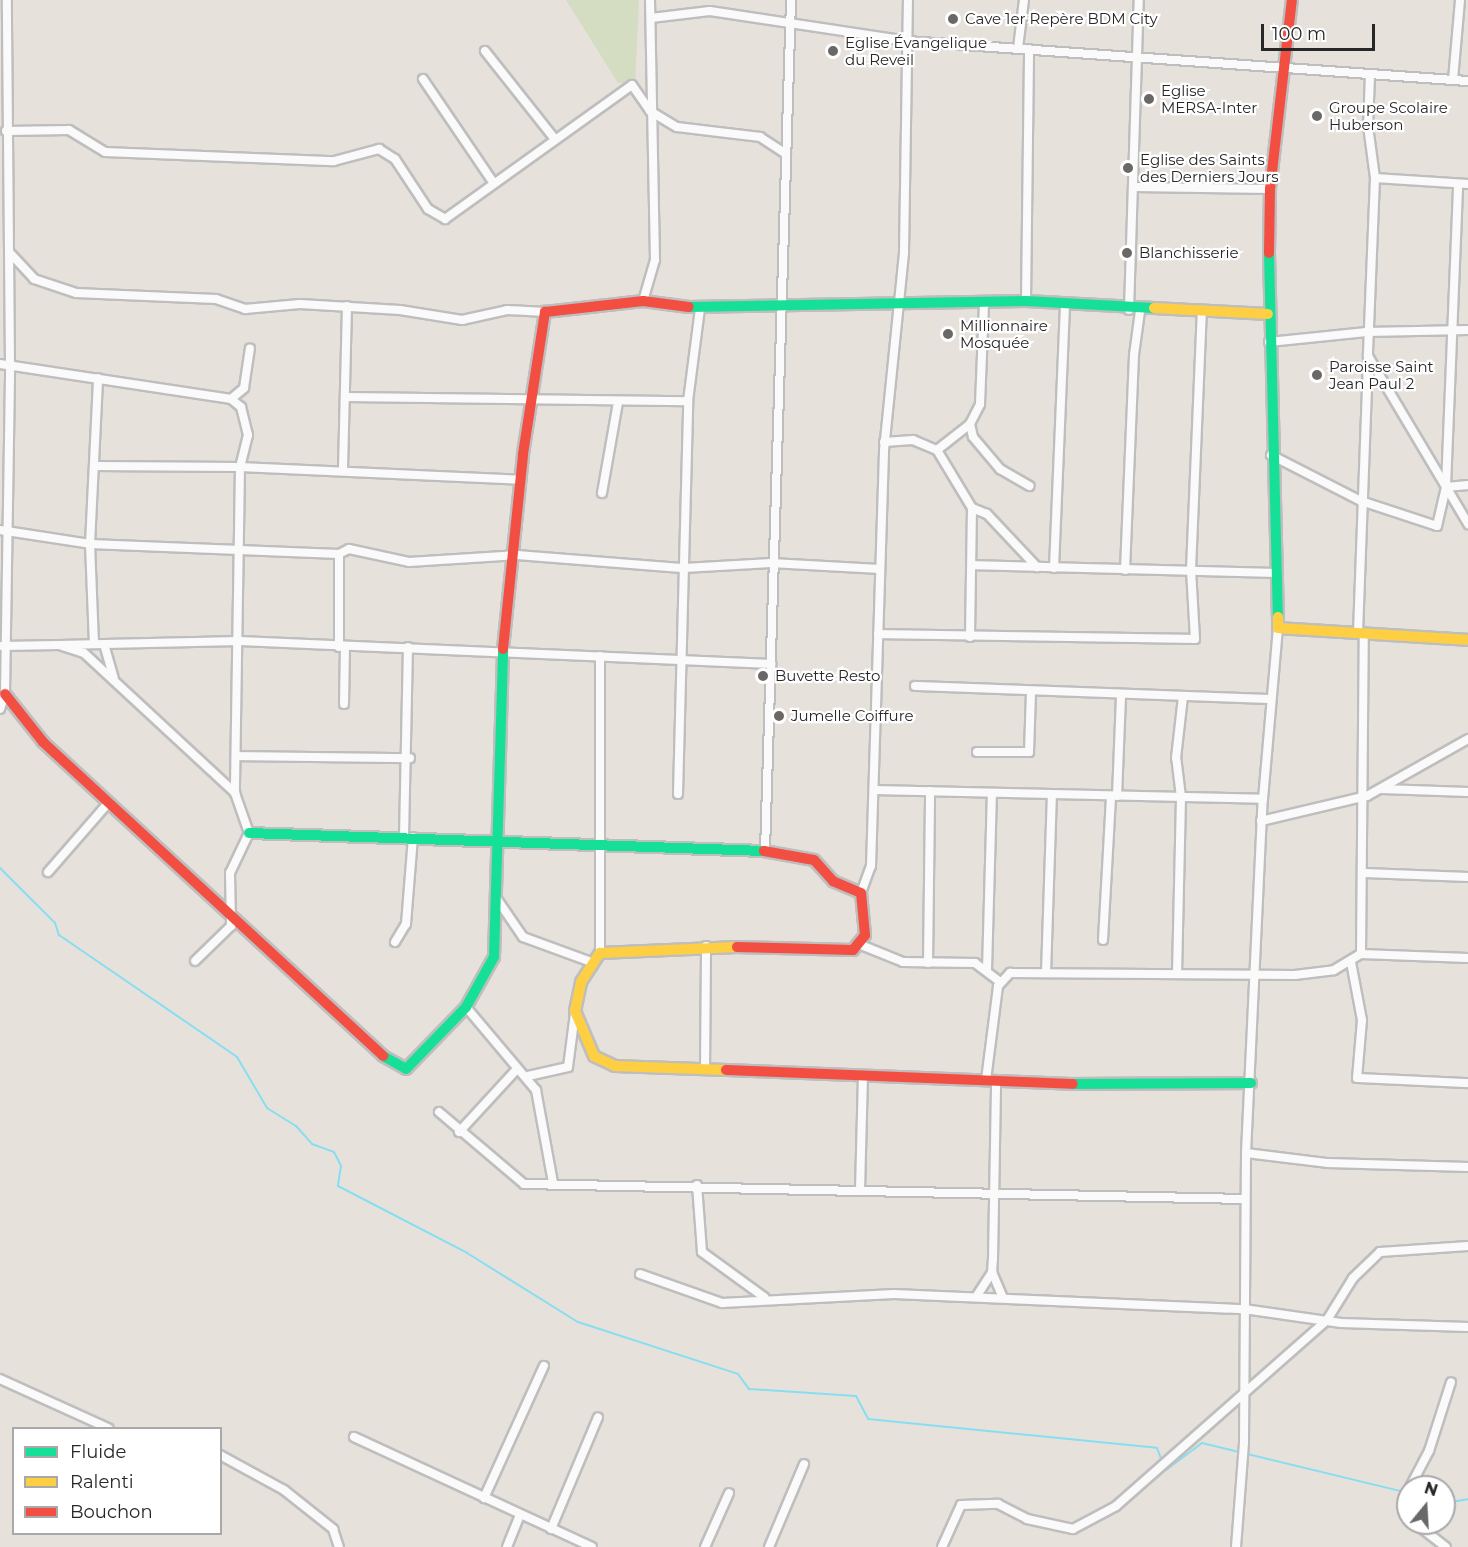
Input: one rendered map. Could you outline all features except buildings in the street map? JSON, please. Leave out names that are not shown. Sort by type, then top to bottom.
[{"type":"street","points":[[0,709],[5,694],[2,646],[3,466],[10,365],[4,295],[9,252],[2,73],[6,0]]},
{"type":"street","points":[[643,301],[655,260],[650,111],[650,0]]},
{"type":"street","points":[[765,850],[772,664],[771,563],[784,307],[791,0]]},
{"type":"street","points":[[528,1076],[568,1067],[575,1011],[591,962],[600,953],[706,946],[853,950],[861,945],[866,935],[861,893],[871,866],[884,442],[904,252],[908,0]]},
{"type":"street","points":[[1018,48],[1024,0]]},
{"type":"street","points":[[1125,570],[1134,355],[1139,0]]},
{"type":"street","points":[[1236,1547],[1244,1442],[1241,1393],[1245,1309],[1246,1153],[1256,974],[1261,821],[1278,628],[1273,573],[1268,314],[1270,189],[1292,0]]},
{"type":"street","points":[[1454,80],[1460,0]]},
{"type":"street","points":[[651,18],[710,11],[790,26],[908,41],[1138,55],[1468,81]]},
{"type":"street","points":[[1026,301],[1029,49]]},
{"type":"street","points":[[485,51],[554,138]]},
{"type":"street","points":[[1361,954],[1365,873],[1360,799],[1361,501],[1368,356],[1366,332],[1375,178],[1368,126],[1370,75]]},
{"type":"street","points":[[423,79],[493,182]]},
{"type":"street","points":[[4,125],[69,130],[105,152],[334,161],[379,149],[395,159],[440,218],[451,216],[493,182],[632,85],[650,111],[692,132],[773,141],[786,154]]},
{"type":"street","points":[[1375,178],[1468,184]]},
{"type":"street","points":[[1271,455],[1361,501],[1434,528],[1446,487],[1458,184]]},
{"type":"street","points":[[1135,187],[1270,189]]},
{"type":"street","points":[[9,252],[34,279],[75,293],[216,300],[245,309],[347,306],[462,320],[507,310],[544,312],[643,301],[700,309],[984,306],[1026,301],[1135,311],[1268,314]]},
{"type":"street","points":[[1054,568],[1065,305]]},
{"type":"street","points":[[344,469],[347,306]]},
{"type":"street","points":[[938,450],[970,424],[981,397],[984,306]]},
{"type":"street","points":[[678,794],[688,401],[700,309]]},
{"type":"street","points":[[5,694],[43,742],[233,914],[395,1067],[406,1069],[466,1007],[494,957],[504,653],[517,555],[521,480],[544,312]]},
{"type":"street","points":[[878,634],[1190,643],[1197,634],[1191,570],[1202,312]]},
{"type":"street","points":[[1269,342],[1366,332],[1452,328],[1468,330]]},
{"type":"street","points":[[231,399],[243,388],[250,348]]},
{"type":"street","points":[[1368,356],[1468,524]]},
{"type":"street","points":[[0,364],[231,399],[241,407],[248,435],[240,467],[243,552],[235,793],[249,832],[230,873],[233,914],[231,926],[195,961]]},
{"type":"street","points":[[94,644],[90,544],[98,378]]},
{"type":"street","points":[[347,397],[531,403],[688,401]]},
{"type":"street","points":[[602,493],[618,402]]},
{"type":"street","points":[[970,424],[973,437],[1000,469],[1029,486]]},
{"type":"street","points":[[884,442],[913,440],[938,450],[972,508],[970,637]]},
{"type":"street","points":[[95,466],[344,469],[521,480]]},
{"type":"street","points":[[1446,487],[1468,485]]},
{"type":"street","points":[[972,508],[987,514],[1038,567]]},
{"type":"street","points":[[3,530],[90,544],[243,552],[339,554],[350,549],[408,562],[453,563],[517,555],[684,568],[771,563],[880,569]]},
{"type":"street","points":[[339,554],[344,704]]},
{"type":"street","points":[[972,565],[1273,573]]},
{"type":"street","points":[[1278,628],[1468,640]]},
{"type":"street","points":[[2,646],[240,641],[772,664]]},
{"type":"street","points":[[104,644],[118,687]]},
{"type":"street","points":[[59,645],[84,653],[118,687],[235,793]]},
{"type":"street","points":[[395,942],[406,924],[410,758],[408,647]]},
{"type":"street","points":[[600,656],[600,953]]},
{"type":"street","points":[[915,686],[1031,693],[1271,699]]},
{"type":"street","points":[[977,752],[1029,752],[1031,693]]},
{"type":"street","points":[[1103,940],[1121,695]]},
{"type":"street","points":[[1177,974],[1181,797],[1176,758],[1183,697]]},
{"type":"street","points":[[1261,821],[1360,799],[1468,739]]},
{"type":"street","points":[[237,756],[410,758]]},
{"type":"street","points":[[1381,789],[1468,792]]},
{"type":"street","points":[[874,790],[1263,799]]},
{"type":"street","points":[[928,963],[930,791]]},
{"type":"street","points":[[987,970],[992,793]]},
{"type":"street","points":[[1046,973],[1052,794]]},
{"type":"street","points":[[48,872],[109,802]]},
{"type":"street","points":[[249,832],[765,850],[814,860],[833,881],[861,893]]},
{"type":"street","points":[[1365,873],[1468,876]]},
{"type":"street","points":[[497,899],[523,937],[591,962]]},
{"type":"street","points":[[861,945],[903,962],[962,962],[987,970],[1000,982]]},
{"type":"street","points":[[705,1069],[706,946]]},
{"type":"street","points":[[1003,1298],[992,1272],[991,1081],[1000,982],[1010,973],[1316,974],[1351,962],[1361,954],[1468,958]]},
{"type":"street","points":[[1351,962],[1362,1020],[1357,1078],[1468,1083]]},
{"type":"street","points":[[466,1007],[517,1069],[528,1076],[553,1183]]},
{"type":"street","points":[[575,1011],[602,1062],[631,1069],[705,1069],[1143,1087],[1251,1083]]},
{"type":"street","points":[[459,1132],[517,1069]]},
{"type":"street","points":[[860,1190],[864,1077]]},
{"type":"street","points":[[439,1112],[518,1182],[1245,1200]]},
{"type":"street","points":[[1246,1153],[1340,1163],[1468,1167]]},
{"type":"street","points":[[697,1185],[702,1252],[764,1297]]},
{"type":"street","points":[[942,1547],[961,1505],[998,1504],[1027,1519],[1073,1529],[1116,1506],[1241,1393],[1327,1320],[1353,1278],[1380,1252],[1468,1246]]},
{"type":"street","points":[[976,1297],[992,1272]]},
{"type":"street","points":[[640,1274],[722,1303],[764,1297],[976,1297],[1245,1309],[1327,1320],[1468,1327]]},
{"type":"street","points":[[484,1498],[544,1366]]},
{"type":"street","points":[[0,1379],[106,1427]]},
{"type":"street","points":[[1416,1475],[1429,1451],[1451,1382]]},
{"type":"street","points":[[551,1529],[598,1417]]},
{"type":"street","points":[[354,1437],[592,1547]]},
{"type":"street","points":[[222,1456],[284,1490],[333,1529],[339,1547]]},
{"type":"street","points":[[769,1547],[804,1464]]},
{"type":"street","points":[[705,1547],[729,1493]]},
{"type":"street","points":[[507,1547],[520,1515]]},
{"type":"street","points":[[1430,1535],[1446,1547]]},
{"type":"green space","points":[[566,0],[639,0],[635,83],[618,83]]},
{"type":"waterway","points":[[0,868],[55,923],[59,935],[237,1057],[267,1108],[296,1126],[312,1144],[334,1152],[341,1166],[338,1186],[467,1253],[578,1322],[738,1374],[749,1389],[856,1396],[868,1419],[1157,1448],[1162,1461]]},
{"type":"waterway","points":[[1165,1466],[1166,1470],[1202,1443],[1396,1490]]},
{"type":"waterway","points":[[1456,1501],[1468,1499]]},
{"type":"traffic: fast","points":[[1269,253],[1278,617]]},
{"type":"traffic: fast","points":[[689,307],[1026,301],[1154,308]]},
{"type":"traffic: fast","points":[[383,1056],[406,1069],[466,1007],[494,957],[503,649]]},
{"type":"traffic: fast","points":[[249,833],[764,851]]},
{"type":"traffic: fast","points":[[1073,1084],[1251,1083]]},
{"type":"traffic: slow","points":[[1154,308],[1268,314]]},
{"type":"traffic: slow","points":[[1278,617],[1278,628],[1468,640]]},
{"type":"traffic: slow","points":[[726,1070],[615,1066],[594,1056],[575,1011],[581,982],[600,953],[737,947]]},
{"type":"traffic: jam","points":[[1269,253],[1270,189],[1292,0]]},
{"type":"traffic: jam","points":[[503,649],[523,454],[545,312],[643,301],[689,307]]},
{"type":"traffic: jam","points":[[5,694],[43,742],[383,1056]]},
{"type":"traffic: jam","points":[[737,947],[853,950],[865,935],[861,893],[833,881],[814,860],[764,851]]},
{"type":"traffic: jam","points":[[726,1070],[1073,1084]]},
{"type":"place","name":"Cave 1er Repère BDM City","points":[[953,19]]},
{"type":"place","name":"Eglise Évangelique du Reveil","points":[[833,51]]},
{"type":"place","name":"Eglise MERSA-Inter","points":[[1149,99]]},
{"type":"place","name":"Groupe Scolaire Huberson","points":[[1317,116]]},
{"type":"place","name":"Eglise des Saints des Derniers Jours","points":[[1128,168]]},
{"type":"place","name":"Blanchisserie","points":[[1127,253]]},
{"type":"place","name":"Millionnaire Mosquée","points":[[948,334]]},
{"type":"place","name":"Paroisse Saint Jean Paul 2","points":[[1317,375]]},
{"type":"place","name":"Buvette Resto","points":[[763,676]]},
{"type":"place","name":"Jumelle Coiffure","points":[[779,716]]}]
